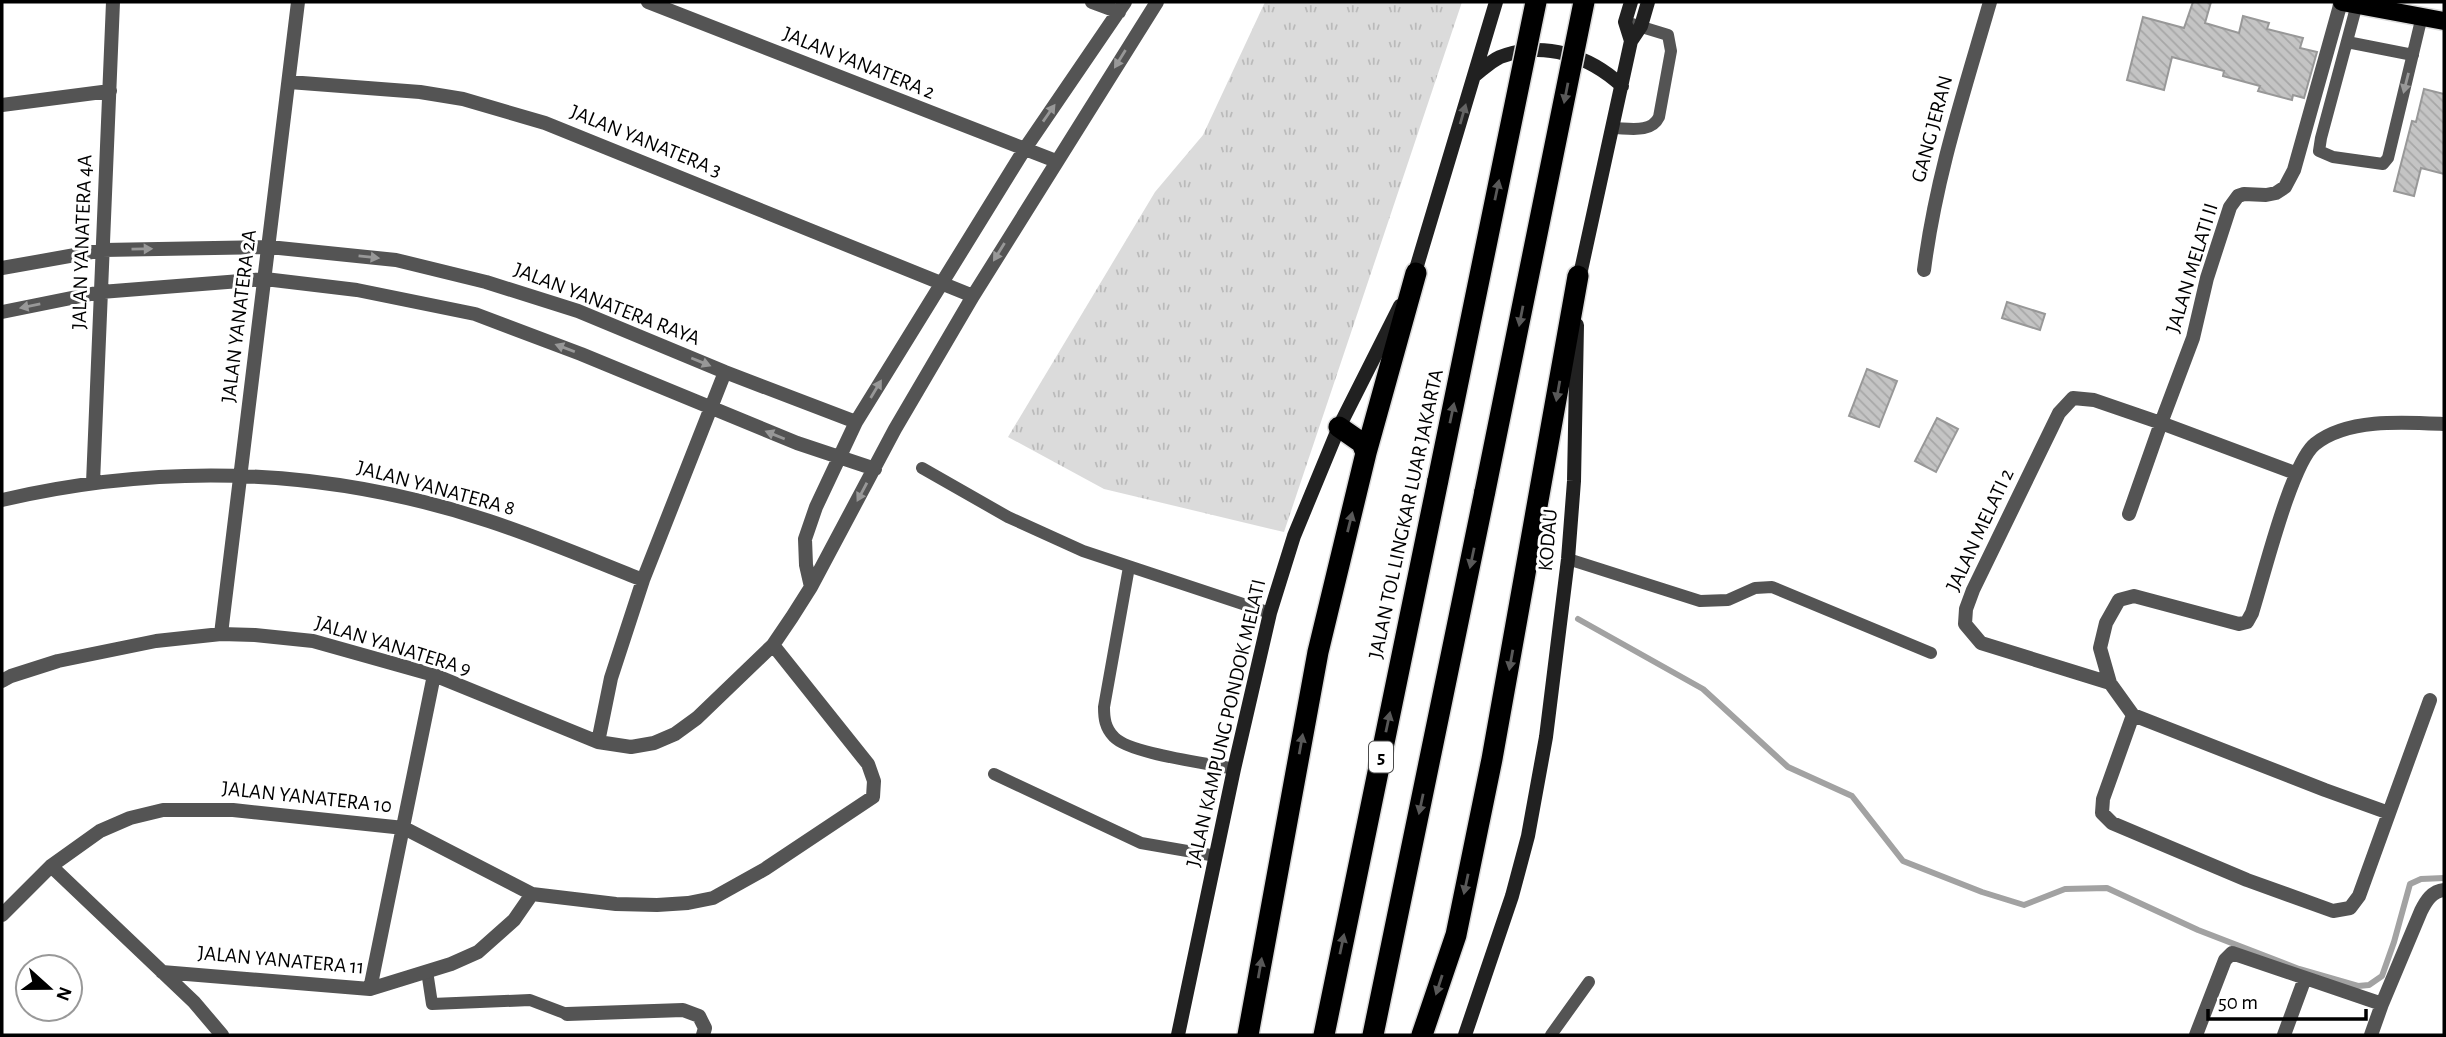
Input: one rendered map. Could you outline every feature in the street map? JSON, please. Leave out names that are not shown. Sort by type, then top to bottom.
[{"type":"highway","name":"JALAN TOL LINGKAR LUAR JAKARTA","points":[[1324,1035],[1536,2]]},
{"type":"highway","points":[[1373,1035],[1584,2]]},
{"type":"highway","points":[[1248,1035],[1318,653],[1366,453],[1416,274]]},
{"type":"highway","points":[[1422,1035],[1456,935],[1492,759],[1578,276]]},
{"type":"highway","points":[[1339,427],[1362,443],[1366,453]]},
{"type":"main road","name":"JALAN KAMPUNG PONDOK MELATI","points":[[1178,1035],[1270,613],[1294,536],[1339,427],[1416,274],[1496,2]]},
{"type":"main road","points":[[2347,2],[2387,5],[2444,21]]},
{"type":"main road","name":"KODAU","points":[[1628,11],[1631,41]]},
{"type":"main road","name":"KODAU","points":[[1465,1035],[1512,897],[1528,836],[1546,737],[1568,559],[1574,481],[1578,276],[1631,41],[1645,13]]},
{"type":"main road","points":[[1474,76],[1498,58],[1527,51],[1557,51],[1586,60],[1622,86]]},
{"type":"street","name":"JALAN YANATERA 4A","points":[[93,483],[113,2]]},
{"type":"street","name":"JALAN YANATERA 2A","points":[[221,634],[298,2]]},
{"type":"street","name":"JALAN YANATERA 2","points":[[648,2],[1056,161]]},
{"type":"street","points":[[811,587],[805,539],[816,507],[856,422],[1024,150],[1122,7],[1093,2]]},
{"type":"street","points":[[773,645],[811,587],[895,429],[972,296],[1157,2]]},
{"type":"street","name":"GANG JERAN","points":[[1924,270],[1931,216],[1946,150],[1990,2]]},
{"type":"street","name":"JALAN MELATI II","points":[[2161,423],[2193,338],[2207,278],[2230,207],[2238,196],[2244,194],[2276,193],[2284,187],[2294,170],[2347,2]]},
{"type":"street","name":"JALAN YANATERA 3","points":[[289,82],[420,92],[463,99],[545,123],[972,296]]},
{"type":"street","points":[[2,105],[110,91]]},
{"type":"street","name":"JALAN YANATERA RAYA","points":[[2,268],[103,250],[269,247],[396,260],[486,282],[578,311],[725,372],[856,422]]},
{"type":"street","points":[[2,312],[101,292],[265,279],[357,290],[475,314],[581,354],[797,443],[875,470]]},
{"type":"street","points":[[598,742],[611,678],[643,580],[725,372]]},
{"type":"street","name":"JALAN MELATI 2","points":[[2110,683],[1981,643],[1965,624],[1966,609],[2059,414],[2073,398],[2094,400],[2161,423]]},
{"type":"street","points":[[2389,813],[2133,715],[2110,683],[2100,648],[2106,624],[2119,600],[2134,596],[2239,624],[2247,622],[2295,473],[2312,445],[2332,433],[2354,427],[2403,421],[2444,425]]},
{"type":"street","points":[[2129,514],[2161,423],[2295,473]]},
{"type":"street","name":"JALAN YANATERA 8","points":[[2,500],[93,483],[176,476],[241,474],[341,484],[425,502],[491,521],[643,580]]},
{"type":"street","name":"JALAN YANATERA 9","points":[[2,681],[58,661],[156,641],[221,634],[313,641],[434,675],[598,742],[631,747],[654,743],[675,734],[697,718],[773,645]]},
{"type":"street","name":"JALAN YANATERA 10","points":[[2,915],[51,866],[100,831],[130,818],[163,810],[233,810],[404,828],[533,894],[616,904],[657,905],[713,898],[765,869],[873,797],[874,781],[868,764],[773,645]]},
{"type":"street","points":[[370,989],[434,675]]},
{"type":"street","points":[[2133,715],[2104,799],[2102,813],[2112,822],[2247,880],[2333,911],[2350,908],[2359,897],[2430,700]]},
{"type":"street","points":[[51,866],[194,1002],[222,1035]]},
{"type":"street","points":[[2371,1035],[2428,898],[2444,890]]},
{"type":"street","name":"JALAN YANATERA 11","points":[[162,972],[370,989],[478,952],[514,920],[533,894]]},
{"type":"street","points":[[2196,1035],[2229,954],[2235,953],[2382,1004]]},
{"type":"street","points":[[2284,1035],[2305,978]]},
{"type":"street","points":[[567,1014],[683,1010],[699,1016],[705,1028],[703,1035]]},
{"type":"lane","points":[[2347,2],[2347,42],[2319,151],[2333,157],[2382,164],[2388,158],[2422,16]]},
{"type":"lane","points":[[1612,128],[1648,129],[1655,124],[1659,117],[1671,51],[1668,34],[1645,13],[1628,11]]},
{"type":"lane","points":[[2347,42],[2413,55]]},
{"type":"lane","points":[[922,468],[1008,517],[1083,551],[1270,613]]},
{"type":"lane","points":[[1568,559],[1700,601],[1728,600],[1755,588],[1772,587],[1931,653]]},
{"type":"lane","points":[[1129,567],[1104,707],[1107,728],[1114,738],[1136,749],[1234,769]]},
{"type":"lane","points":[[994,774],[1141,843],[1216,856]]},
{"type":"lane","points":[[427,971],[432,1003],[530,1000],[567,1014]]},
{"type":"lane","points":[[1551,1035],[1590,982]]},
{"type":"green space","points":[[1265,2],[1462,2],[1284,532],[1104,489],[1008,437],[1155,192],[1203,135]]},
{"type":"building","points":[[2193,2],[2211,2],[2205,23],[2239,33],[2243,16],[2269,23],[2267,29],[2303,38],[2300,48],[2317,52],[2304,98],[2293,95],[2292,100],[2258,91],[2260,86],[2223,76],[2224,71],[2172,57],[2164,90],[2127,80],[2143,17],[2184,28]]},
{"type":"building","points":[[2424,89],[2444,94],[2444,174],[2421,168],[2414,196],[2394,191],[2412,121],[2416,122]]},
{"type":"building","points":[[2007,302],[2045,314],[2040,330],[2002,318]]},
{"type":"building","points":[[1867,369],[1897,381],[1879,427],[1849,416]]},
{"type":"building","points":[[1937,418],[1958,429],[1936,472],[1915,461]]},
{"type":"waterway","points":[[1578,619],[1703,689],[1788,767],[1852,796],[1903,861],[1982,892],[2024,905],[2065,889],[2107,888],[2198,930],[2299,969],[2358,986],[2369,985],[2382,976],[2410,884],[2421,879],[2444,878]]}]
